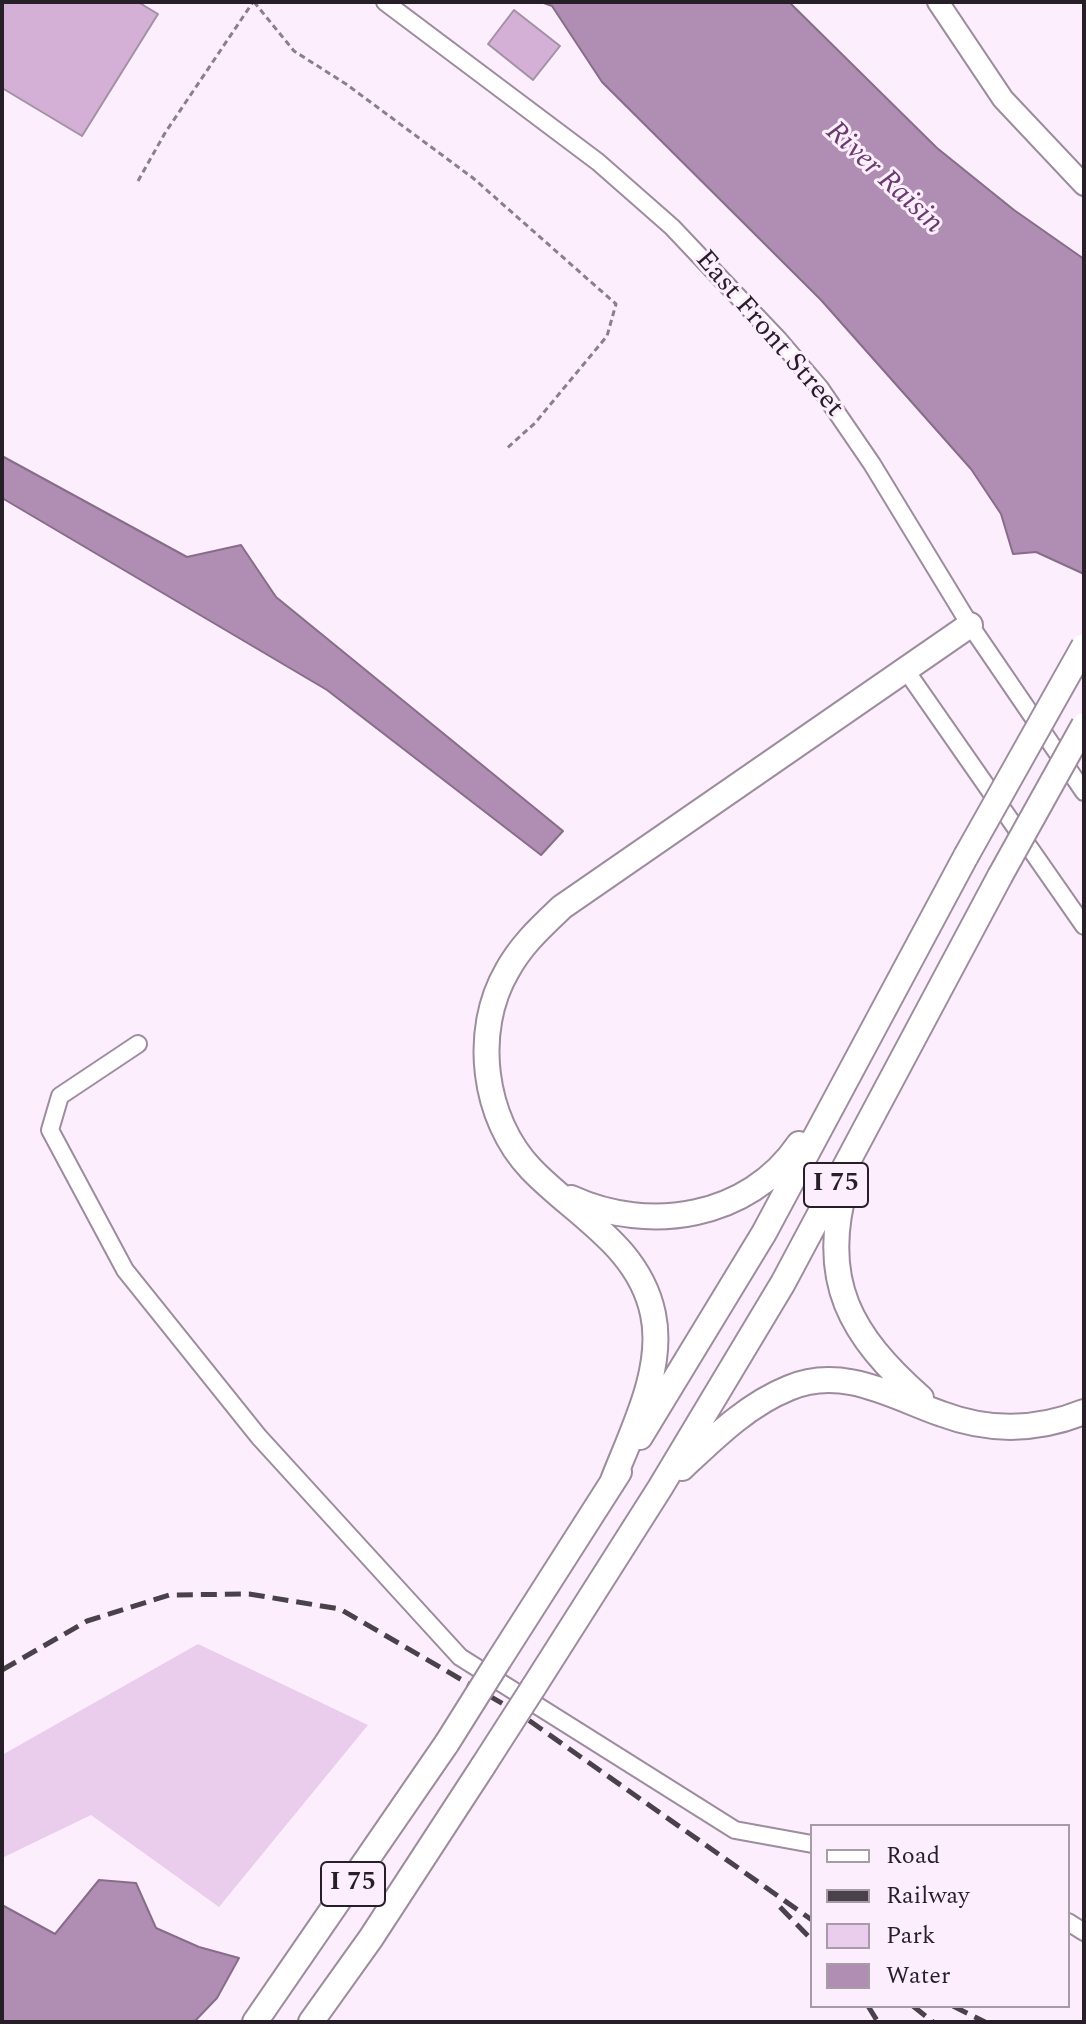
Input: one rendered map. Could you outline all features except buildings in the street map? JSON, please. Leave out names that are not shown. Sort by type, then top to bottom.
[{"type":"highway","points":[[612,1483],[655,1354],[653,1314],[632,1266],[618,1245],[529,1167],[505,1133],[490,1097],[486,1052],[493,1010],[505,973],[527,940],[562,907],[970,625]]},
{"type":"highway","name":"I 75","points":[[255,2022],[447,1743],[612,1483],[764,1233],[966,856],[1084,646]]},
{"type":"highway","name":"I 75","points":[[311,2022],[371,1938],[533,1688],[660,1488],[783,1283],[1084,725]]},
{"type":"highway","points":[[556,1192],[588,1206],[630,1215],[685,1215],[725,1204],[778,1169],[855,1062]]},
{"type":"highway","points":[[881,1101],[842,1199],[837,1243],[843,1293],[862,1338],[882,1363],[942,1414]]},
{"type":"highway","points":[[660,1488],[732,1421],[791,1387],[842,1381],[878,1387],[942,1414],[1017,1429],[1056,1423],[1084,1412]]},
{"type":"main road","points":[[938,2],[1003,99],[1084,185]]},
{"type":"street","name":"East Front Street","points":[[385,2],[598,162],[672,227],[727,283],[820,388],[872,464],[970,625],[1084,792]]},
{"type":"street","points":[[905,669],[1084,926]]},
{"type":"street","points":[[138,1044],[60,1096],[50,1130],[125,1270],[259,1437],[460,1657],[735,1830],[810,1844]]},
{"type":"path","points":[[138,181],[165,133],[254,2],[294,51],[346,84],[473,178],[616,304],[607,336],[535,423],[506,449]]},
{"type":"green space","points":[[198,1644],[368,1725],[219,1907],[91,1815],[2,1858],[2,1755]]},
{"type":"water","name":"River Raisin","points":[[541,2],[789,2],[937,148],[1014,210],[1084,259],[1084,574],[1036,552],[1013,554],[1001,514],[971,469],[821,300],[602,82],[552,6]]},
{"type":"water","points":[[2,456],[187,557],[241,545],[276,597],[563,831],[541,855],[327,690],[2,498]]},
{"type":"water","points":[[99,1880],[136,1883],[156,1928],[199,1947],[239,1958],[217,1998],[194,2022],[2,2022],[2,1905],[55,1934]]},
{"type":"railway","points":[[2,1670],[87,1621],[169,1595],[249,1594],[340,1609],[517,1712],[810,1919]]},
{"type":"railway","points":[[780,1907],[810,1938]]},
{"type":"railway","points":[[869,2008],[878,2022]]},
{"type":"railway","points":[[916,2008],[933,2022]]},
{"type":"railway","points":[[957,2008],[985,2022]]}]
